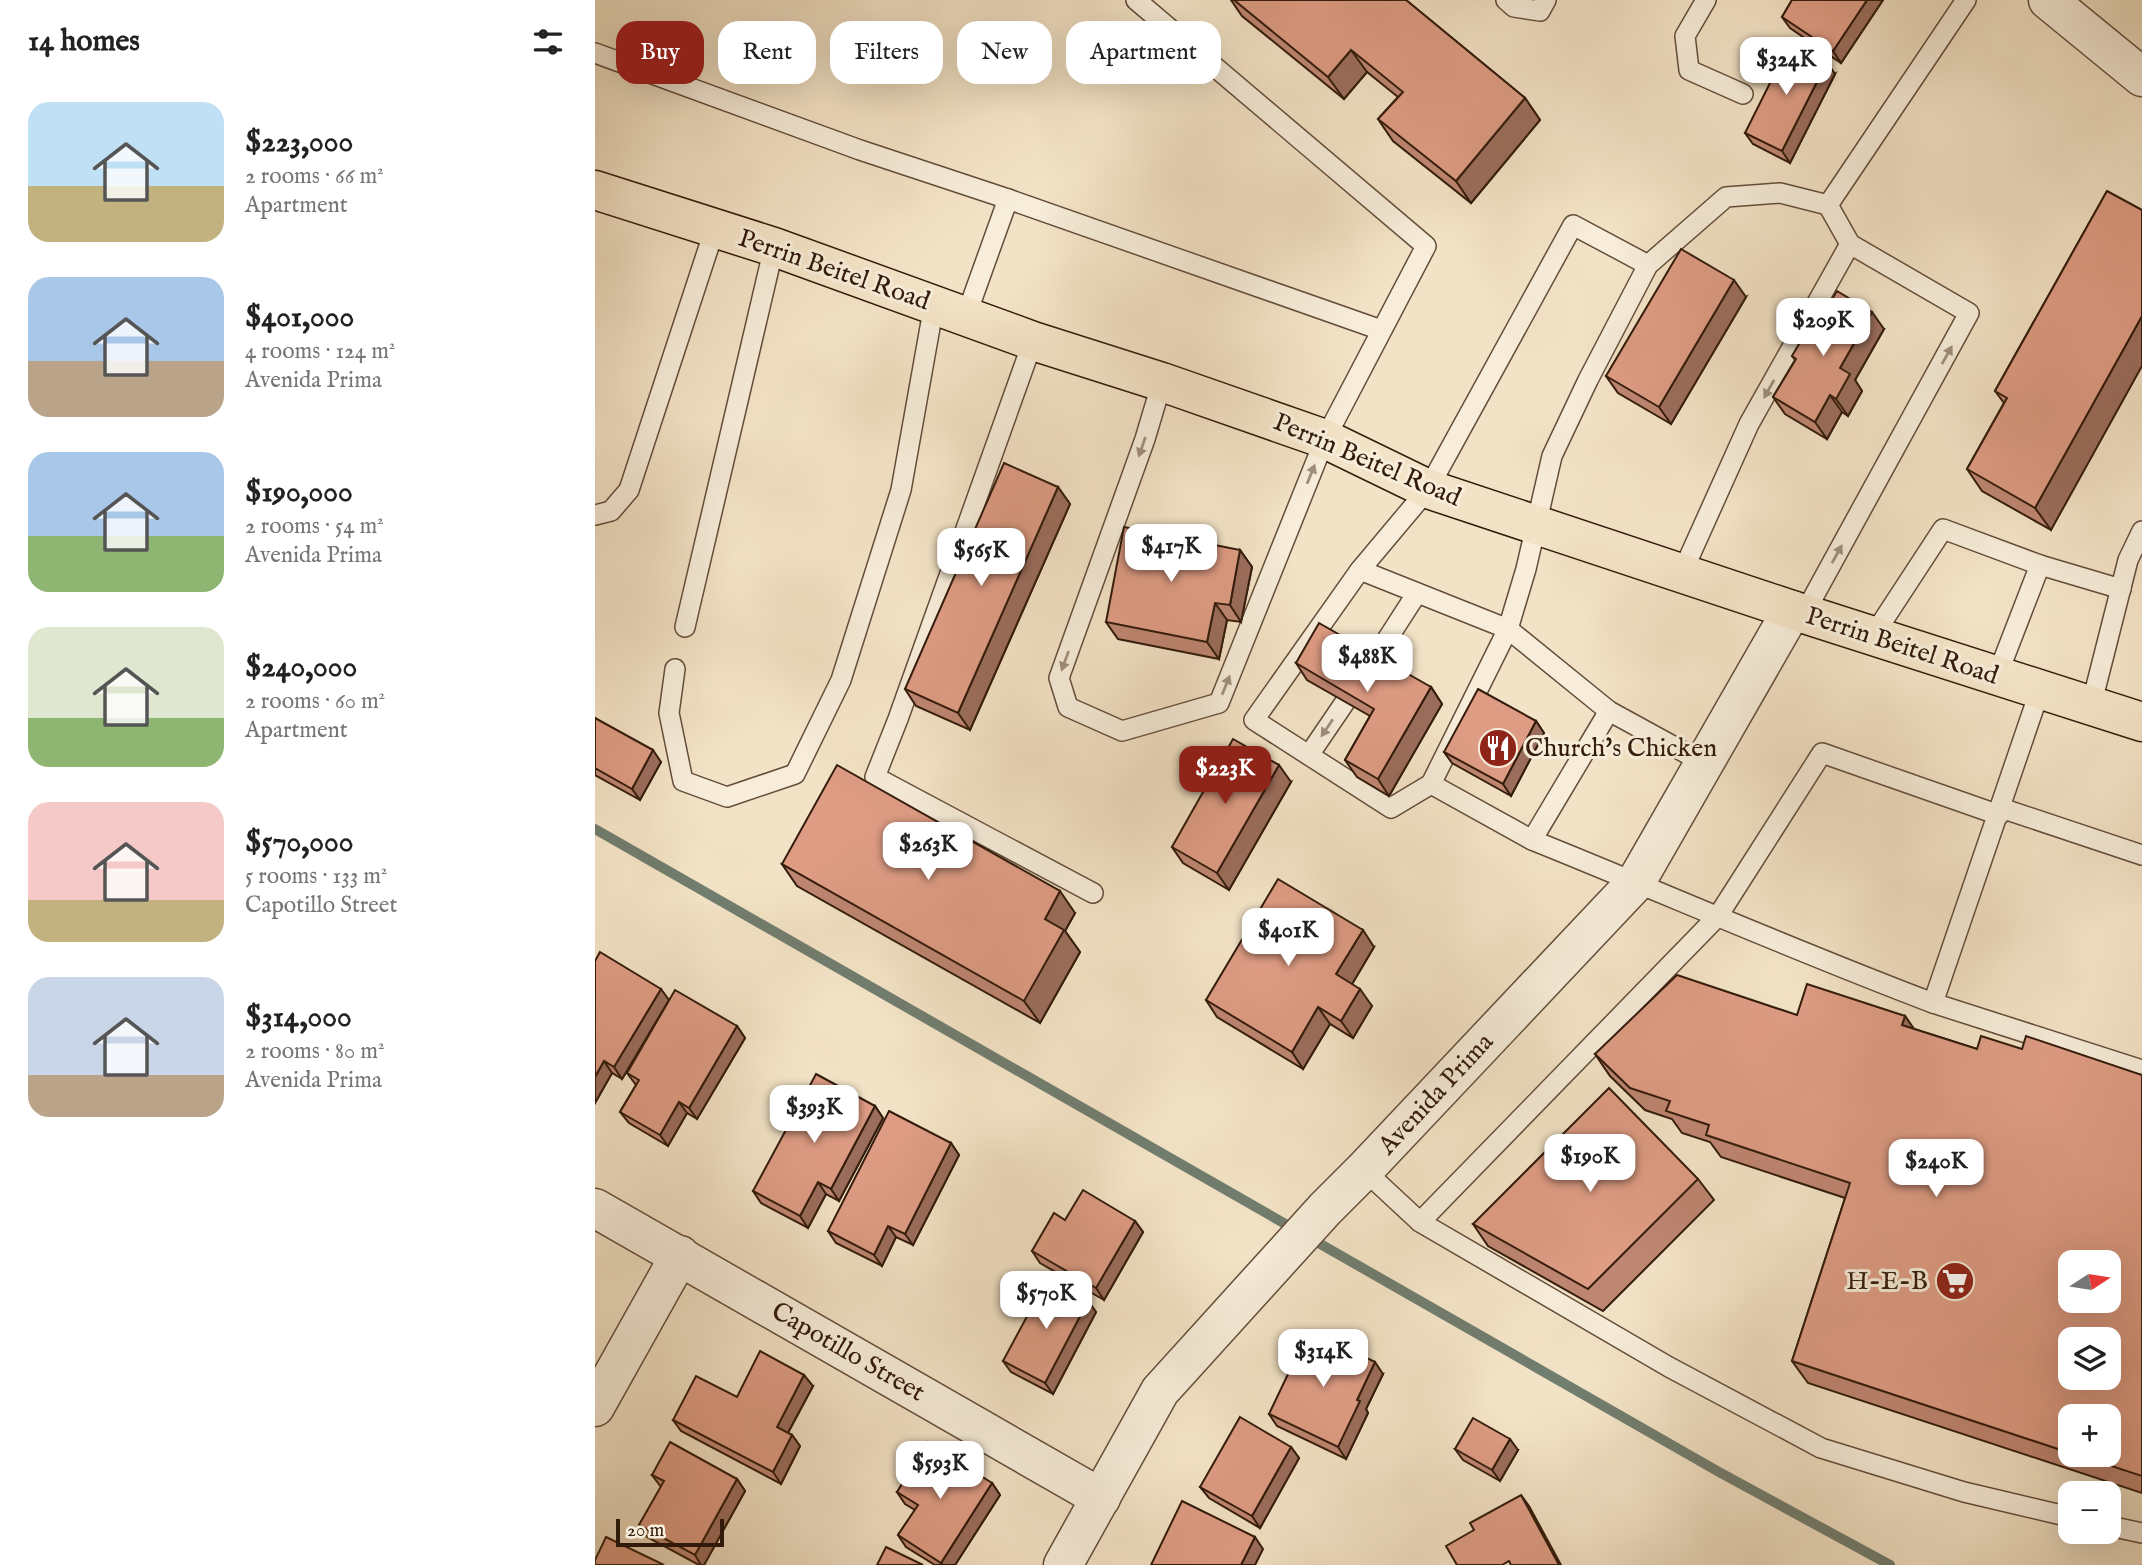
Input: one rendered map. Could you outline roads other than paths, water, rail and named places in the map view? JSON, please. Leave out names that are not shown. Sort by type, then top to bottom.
[{"type":"main road","name":"Perrin Beitel Road","points":[[595,190],[773,247],[1033,341],[1162,382],[1325,439],[1428,489],[1798,612],[2142,722]]},
{"type":"street","points":[[2048,0],[2142,77]]},
{"type":"street","name":"Avenida Prima","points":[[1063,1565],[1160,1391],[1325,1209],[1636,881],[1704,763],[1798,612]]},
{"type":"street","name":"Capotillo Street","points":[[595,1208],[1101,1498]]},
{"type":"street","points":[[595,1407],[680,1255]]},
{"type":"lane","points":[[1136,0],[1426,246],[1325,439],[1219,703],[1122,732],[1068,707],[1059,678],[1145,439],[1162,382]]},
{"type":"lane","points":[[1506,0],[1514,7],[1540,11],[1546,0]]},
{"type":"lane","points":[[1706,0],[1685,36],[1689,70],[1743,94]]},
{"type":"lane","points":[[1828,205],[1966,0]]},
{"type":"lane","points":[[595,53],[860,150],[1381,330]]},
{"type":"lane","points":[[1648,265],[1573,225],[1428,489],[1360,570],[1254,720],[1391,808],[1431,784],[1508,629],[1552,457],[1588,380],[1648,265],[1726,197],[1780,194],[1828,205],[1850,244],[1969,313],[1798,612]]},
{"type":"lane","points":[[675,669],[669,713],[683,780],[727,797],[795,774],[841,680],[901,490],[950,311],[1008,199]]},
{"type":"lane","points":[[595,515],[611,511],[629,490],[715,228]]},
{"type":"lane","points":[[1682,573],[1749,424],[1850,244]]},
{"type":"lane","points":[[685,627],[773,247]]},
{"type":"lane","points":[[1033,341],[898,719],[874,777],[1093,893]]},
{"type":"lane","points":[[1873,636],[1943,529],[2040,565],[2121,589]]},
{"type":"lane","points":[[2091,706],[2128,560],[2142,531]]},
{"type":"lane","points":[[1997,676],[2040,565]]},
{"type":"lane","points":[[1360,570],[1508,629],[1609,710],[1704,763]]},
{"type":"lane","points":[[1372,663],[1417,593]]},
{"type":"lane","points":[[1933,1003],[2041,690]]},
{"type":"lane","points":[[1309,755],[1345,702]]},
{"type":"lane","points":[[1532,840],[1609,710]]},
{"type":"lane","points":[[1420,1222],[1718,916],[1822,753],[2142,855]]},
{"type":"lane","points":[[1431,784],[1532,840],[1636,881],[1830,964],[1933,1003],[2142,1070]]},
{"type":"lane","points":[[1364,1170],[1420,1222],[1669,1367],[1821,1448],[1964,1493],[2058,1514]]},
{"type":"lane","points":[[2121,1529],[2142,1533]]},
{"type":"waterway","points":[[595,829],[1719,1472],[1890,1565]]},
{"type":"place","name":"Church's Chicken","points":[[1498,748]]},
{"type":"place","name":"H-E-B","points":[[1955,1281]]}]
